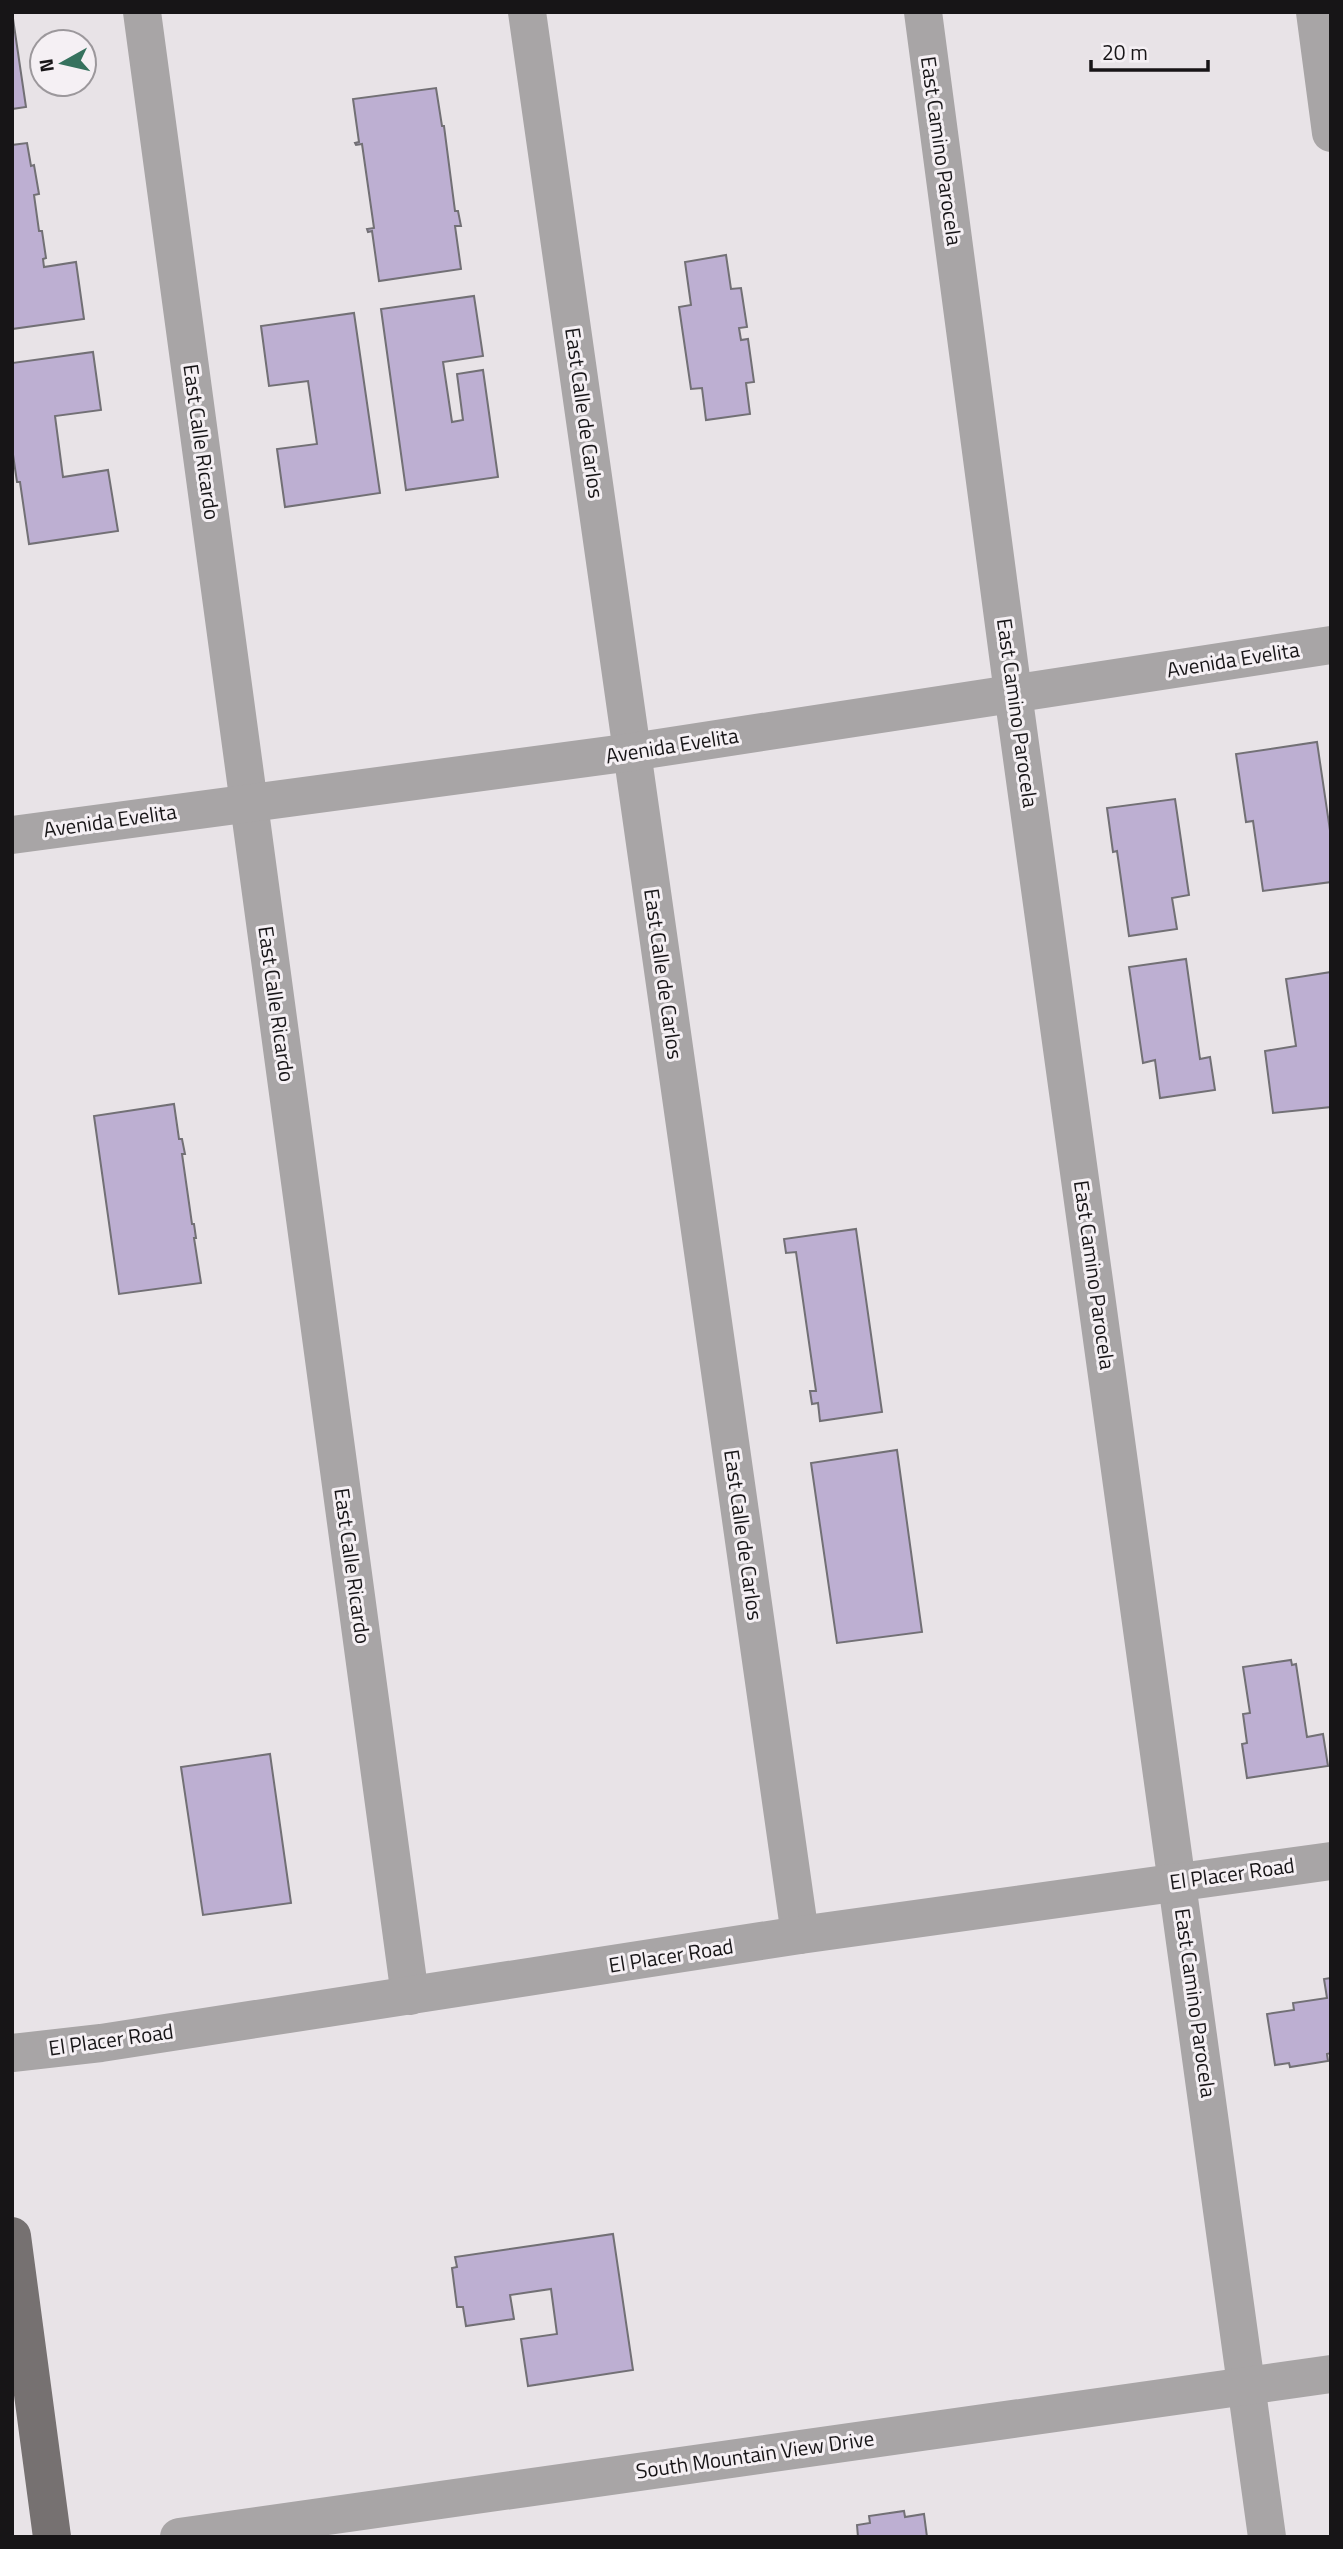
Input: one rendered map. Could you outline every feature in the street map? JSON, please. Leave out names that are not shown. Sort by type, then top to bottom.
[{"type":"main road","points":[[12,2236],[52,2537]]},
{"type":"street","name":"East Calle Ricardo","points":[[142,12],[410,1996]]},
{"type":"street","name":"East Calle de Carlos","points":[[527,12],[800,1936]]},
{"type":"street","name":"East Camino Parocela","points":[[923,12],[1013,693],[1267,2537]]},
{"type":"street","points":[[1314,12],[1331,133]]},
{"type":"street","name":"Avenida Evelita","points":[[12,835],[632,752],[1331,645]]},
{"type":"street","name":"El Placer Road","points":[[12,2053],[101,2043],[800,1936],[1331,1861]]},
{"type":"street","name":"South Mountain View Drive","points":[[179,2537],[1331,2374]]},
{"type":"building","points":[[12,12],[26,107],[12,109]]},
{"type":"building","points":[[436,88],[444,126],[455,211],[458,211],[461,226],[455,226],[461,269],[379,281],[372,231],[368,232],[367,229],[374,228],[362,144],[355,143],[359,142],[353,99]]},
{"type":"building","points":[[27,143],[39,194],[34,195],[46,258],[43,259],[44,267],[76,262],[84,319],[12,329],[12,145]]},
{"type":"building","points":[[726,255],[731,289],[741,288],[747,327],[739,328],[741,340],[748,339],[754,382],[746,383],[750,414],[706,420],[702,388],[691,389],[679,307],[691,305],[685,262]]},
{"type":"building","points":[[474,296],[483,356],[443,362],[452,422],[463,420],[457,374],[483,370],[498,477],[406,490],[381,309]]},
{"type":"building","points":[[354,313],[380,493],[285,507],[277,449],[317,444],[308,381],[269,386],[261,326]]},
{"type":"building","points":[[93,352],[101,410],[55,416],[63,477],[108,470],[118,531],[29,544],[12,448],[12,363]]},
{"type":"building","points":[[1317,742],[1331,837],[1331,882],[1263,891],[1253,821],[1246,822],[1236,754]]},
{"type":"building","points":[[1175,799],[1189,895],[1172,898],[1177,929],[1129,936],[1117,851],[1113,852],[1107,808]]},
{"type":"building","points":[[1186,959],[1200,1059],[1210,1057],[1215,1090],[1160,1098],[1155,1060],[1143,1063],[1129,967]]},
{"type":"building","points":[[1331,972],[1331,1107],[1273,1113],[1265,1051],[1296,1046],[1286,979]]},
{"type":"building","points":[[174,1104],[179,1139],[182,1139],[185,1154],[182,1154],[201,1283],[119,1294],[94,1116]]},
{"type":"building","points":[[856,1229],[882,1412],[820,1421],[818,1403],[812,1404],[810,1391],[816,1391],[796,1252],[786,1253],[784,1239]]},
{"type":"building","points":[[897,1450],[922,1632],[837,1643],[811,1463]]},
{"type":"building","points":[[1291,1660],[1292,1665],[1296,1664],[1307,1737],[1323,1734],[1328,1766],[1247,1778],[1242,1744],[1247,1743],[1243,1714],[1250,1713],[1243,1667]]},
{"type":"building","points":[[270,1754],[291,1903],[203,1915],[181,1767]]},
{"type":"building","points":[[1331,1978],[1331,2053],[1327,2054],[1328,2061],[1290,2067],[1289,2063],[1275,2065],[1267,2014],[1294,2010],[1293,2003],[1327,1998],[1324,1979]]},
{"type":"building","points":[[613,2234],[633,2370],[528,2386],[521,2339],[557,2334],[551,2289],[510,2295],[514,2319],[466,2326],[463,2307],[457,2307],[452,2268],[457,2267],[455,2257]]},
{"type":"building","points":[[904,2511],[905,2517],[924,2514],[927,2537],[858,2537],[857,2525],[870,2523],[869,2516]]}]
